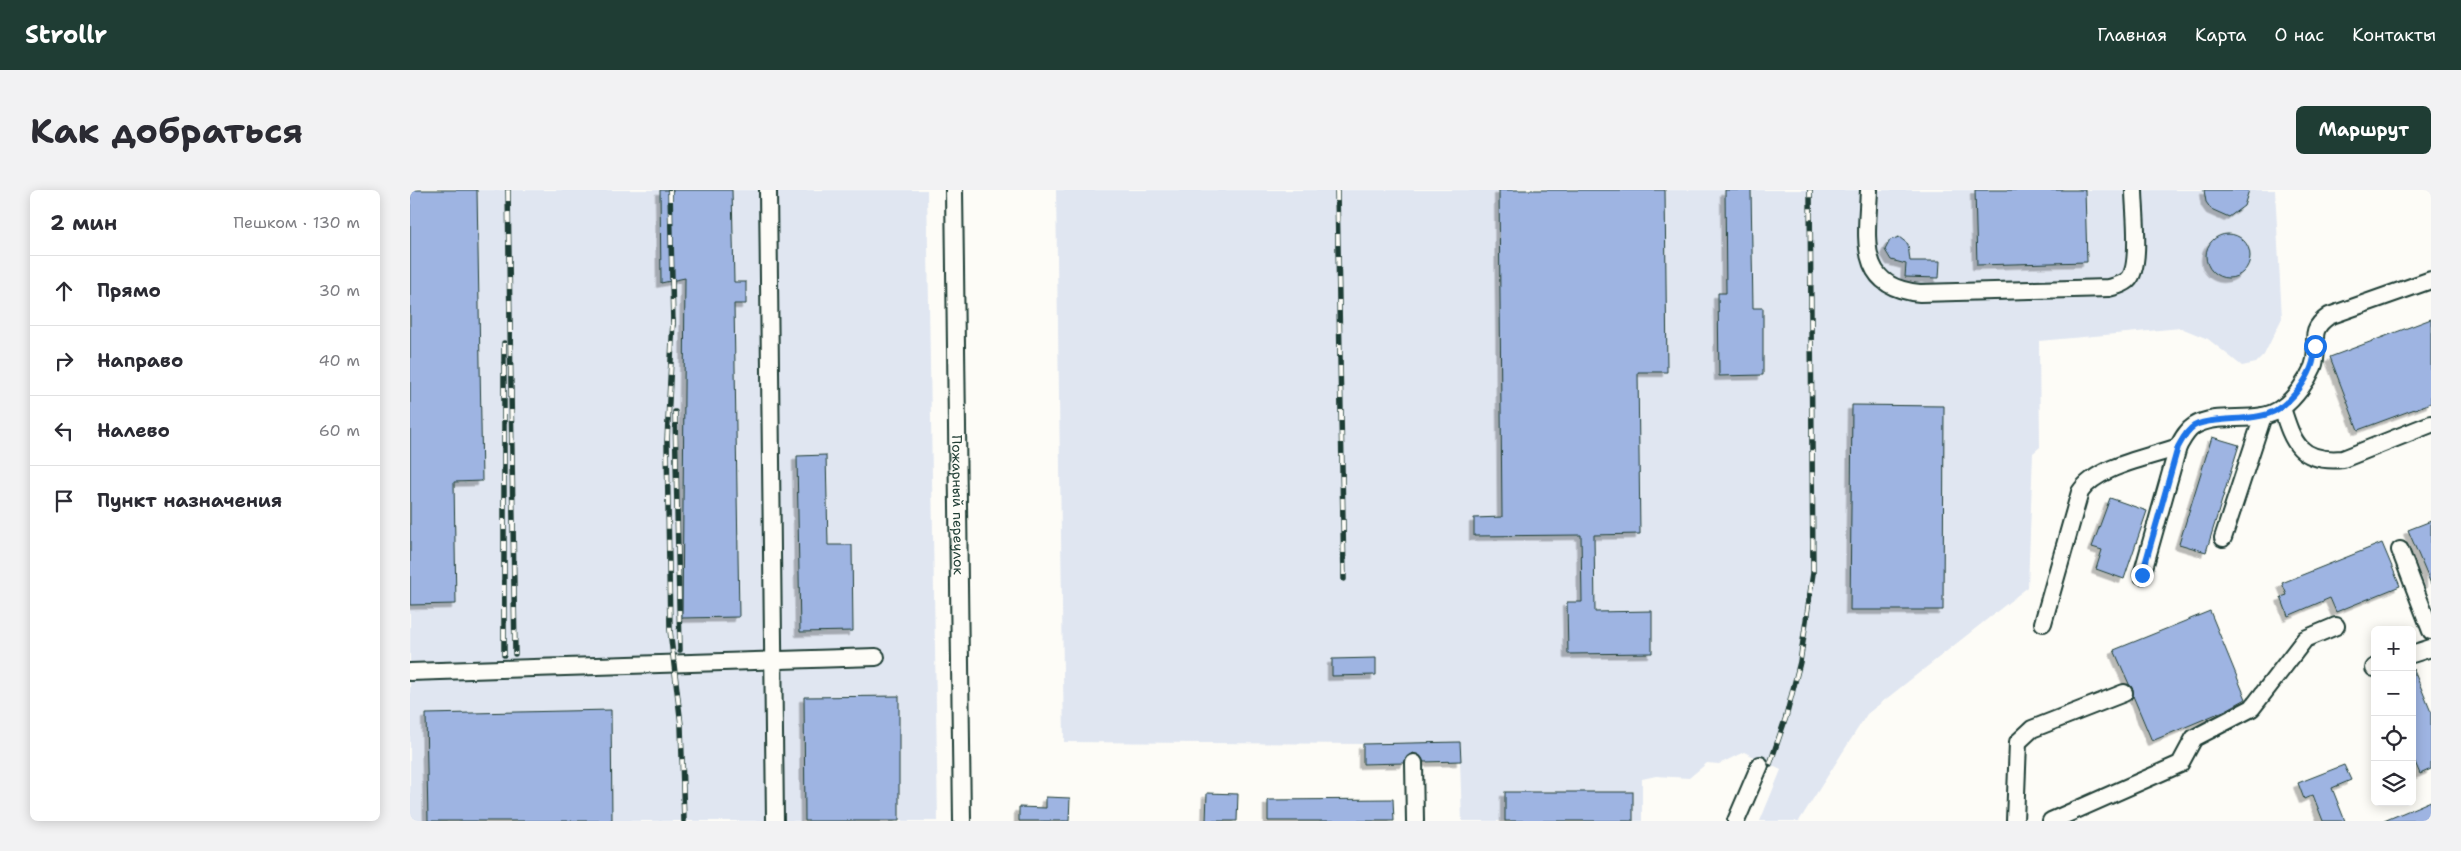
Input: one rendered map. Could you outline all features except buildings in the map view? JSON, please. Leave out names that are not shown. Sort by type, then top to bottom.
[{"type":"street","points":[[768,190],[776,821]]},
{"type":"street","name":"Пожарный переулок","points":[[954,190],[962,821]]},
{"type":"street","points":[[1869,190],[1868,253],[1875,273],[1885,282],[1895,287],[1907,292],[1920,293],[2109,288],[2121,285],[2128,280],[2134,271],[2134,190]]},
{"type":"street","points":[[2142,575],[2178,447],[2187,433],[2194,426],[2207,421],[2263,416],[2282,408],[2305,381],[2313,367],[2314,334],[2318,324],[2329,316],[2431,280]]},
{"type":"street","points":[[2282,408],[2291,437],[2297,446],[2306,453],[2330,460],[2343,459],[2431,424]]},
{"type":"street","points":[[2223,538],[2263,416]]},
{"type":"street","points":[[2043,623],[2080,492],[2087,482],[2099,474],[2178,447]]},
{"type":"street","points":[[2400,550],[2424,592],[2431,630]]},
{"type":"street","points":[[2051,821],[2180,764],[2194,738],[2252,708],[2275,675],[2305,639],[2336,626]]},
{"type":"street","points":[[2416,653],[2431,648]]},
{"type":"street","points":[[410,672],[773,662],[876,657]]},
{"type":"street","points":[[2015,821],[2016,749],[2018,742],[2032,730],[2124,693]]},
{"type":"street","points":[[1414,762],[1415,821]]},
{"type":"street","points":[[1736,821],[1760,765]]},
{"type":"shaded area","points":[[410,190],[927,190],[938,821],[410,821]]},
{"type":"shaded area","points":[[1056,190],[2275,190],[2282,318],[2264,355],[2256,363],[2242,366],[2208,339],[2181,328],[2039,341],[2040,447],[2033,453],[2028,587],[1867,714],[1799,821],[1760,821],[1781,770],[1744,752],[1719,764],[1707,763],[1689,778],[1656,776],[1642,779],[1642,821],[1462,821],[1460,761],[1363,764],[1363,744],[1064,742]]},
{"type":"railway","points":[[508,190],[515,654]]},
{"type":"railway","points":[[670,190],[673,325]]},
{"type":"railway","points":[[1337,190],[1344,579]]},
{"type":"railway","points":[[1770,764],[1786,717],[1800,662],[1813,573],[1810,190]]},
{"type":"railway","points":[[673,320],[667,441],[670,630],[681,725],[684,821]]},
{"type":"railway","points":[[504,343],[504,655]]},
{"type":"railway","points":[[675,412],[680,650]]},
{"type":"route","points":[[2142,575],[2178,447],[2187,433],[2194,426],[2207,421],[2263,416],[2282,408],[2305,381],[2313,367],[2315,346]]}]
